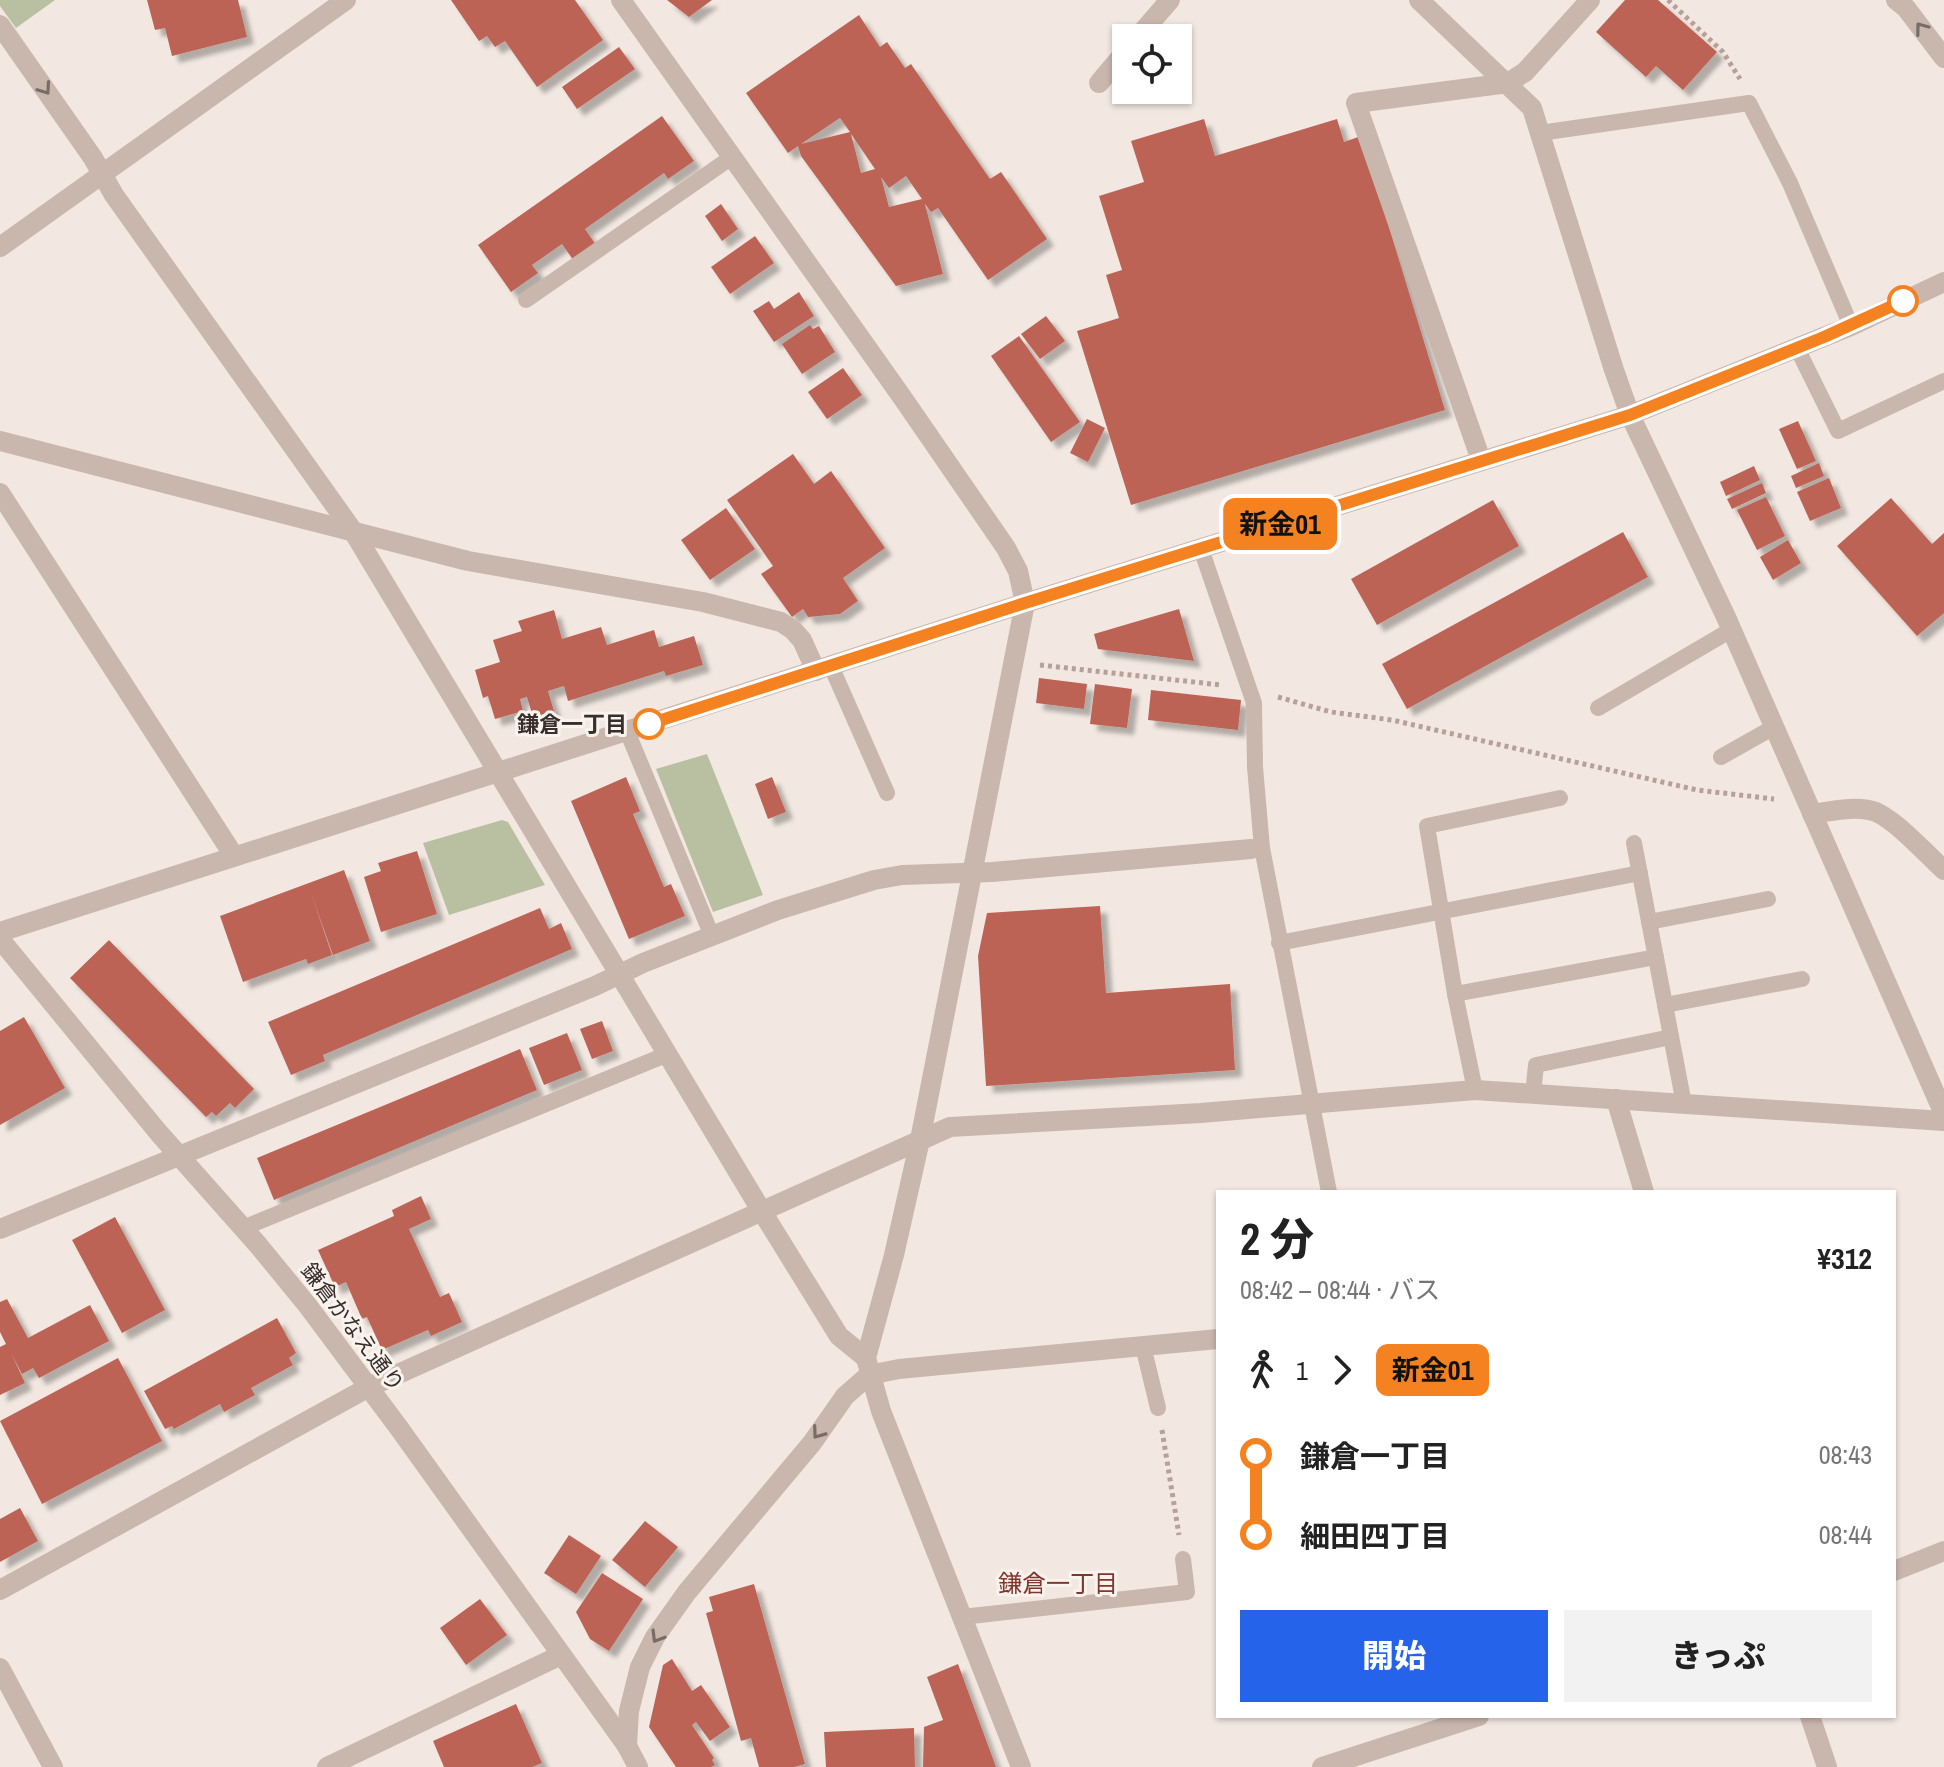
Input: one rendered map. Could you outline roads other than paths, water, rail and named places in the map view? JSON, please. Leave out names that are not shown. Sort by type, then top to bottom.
[{"type":"street","points":[[0,247],[346,0]]},
{"type":"street","points":[[621,0],[1006,548],[1018,571],[1025,603],[920,1140],[867,1366],[812,1443],[687,1592],[655,1637],[633,1689],[627,1746]]},
{"type":"street","points":[[1149,24],[1170,0]]},
{"type":"street","points":[[1419,0],[1532,108],[1630,415],[1731,630],[1944,1114]]},
{"type":"street","points":[[1481,460],[1356,103],[1508,83],[1525,72],[1590,0]]},
{"type":"street","points":[[1896,0],[1906,8],[1944,58]]},
{"type":"street","points":[[0,25],[353,531],[761,1210],[839,1336],[867,1366],[1021,1767]]},
{"type":"street","points":[[1099,83],[1112,68]]},
{"type":"street","points":[[0,932],[1025,603],[1630,415],[1851,326],[1944,282]]},
{"type":"street","points":[[0,441],[468,561],[703,602],[781,622],[793,630],[824,669]]},
{"type":"street","points":[[0,493],[234,856]]},
{"type":"street","points":[[1812,814],[1873,811],[1888,819],[1944,870]]},
{"type":"street","points":[[0,1229],[712,936],[778,910],[874,880],[902,875],[1256,848]]},
{"type":"street","name":"鎌倉かなえ通り","points":[[0,939],[308,1306],[627,1746],[638,1767]]},
{"type":"street","points":[[0,1590],[369,1387],[950,1127],[1201,1113],[1475,1090],[1944,1121]]},
{"type":"street","points":[[1616,1099],[1643,1190]]},
{"type":"street","points":[[867,1366],[899,1369],[1216,1339]]},
{"type":"street","points":[[1896,1570],[1944,1551]]},
{"type":"street","points":[[327,1767],[561,1655]]},
{"type":"street","points":[[0,1668],[53,1767]]},
{"type":"street","points":[[1322,1767],[1473,1718]]},
{"type":"street","points":[[1811,1718],[1827,1767]]},
{"type":"lane","points":[[1540,133],[1749,103],[1790,183],[1851,326]]},
{"type":"lane","points":[[526,300],[732,157]]},
{"type":"lane","points":[[1797,348],[1838,431],[1944,381]]},
{"type":"lane","points":[[1201,549],[1254,703],[1256,848],[1279,943],[1329,1190]]},
{"type":"lane","points":[[1598,708],[1731,630]]},
{"type":"lane","points":[[824,669],[887,793]]},
{"type":"lane","points":[[1721,757],[1774,727]]},
{"type":"lane","points":[[627,731],[712,936]]},
{"type":"lane","points":[[1475,1090],[1455,994],[1427,826],[1560,798]]},
{"type":"lane","points":[[1634,843],[1684,1104]]},
{"type":"lane","points":[[1279,943],[1640,873]]},
{"type":"lane","points":[[1649,922],[1768,899]]},
{"type":"lane","points":[[1455,994],[1656,957]]},
{"type":"lane","points":[[1665,1005],[1802,979]]},
{"type":"lane","points":[[1533,1094],[1536,1065],[1671,1037]]},
{"type":"lane","points":[[243,1228],[668,1054]]},
{"type":"lane","points":[[1143,1346],[1158,1408]]},
{"type":"lane","points":[[962,1617],[1187,1592],[1183,1559]]},
{"type":"place","name":"鎌倉一丁目","points":[[649,724]]},
{"type":"district","name":"鎌倉一丁目","points":[[1058,1583]]}]
